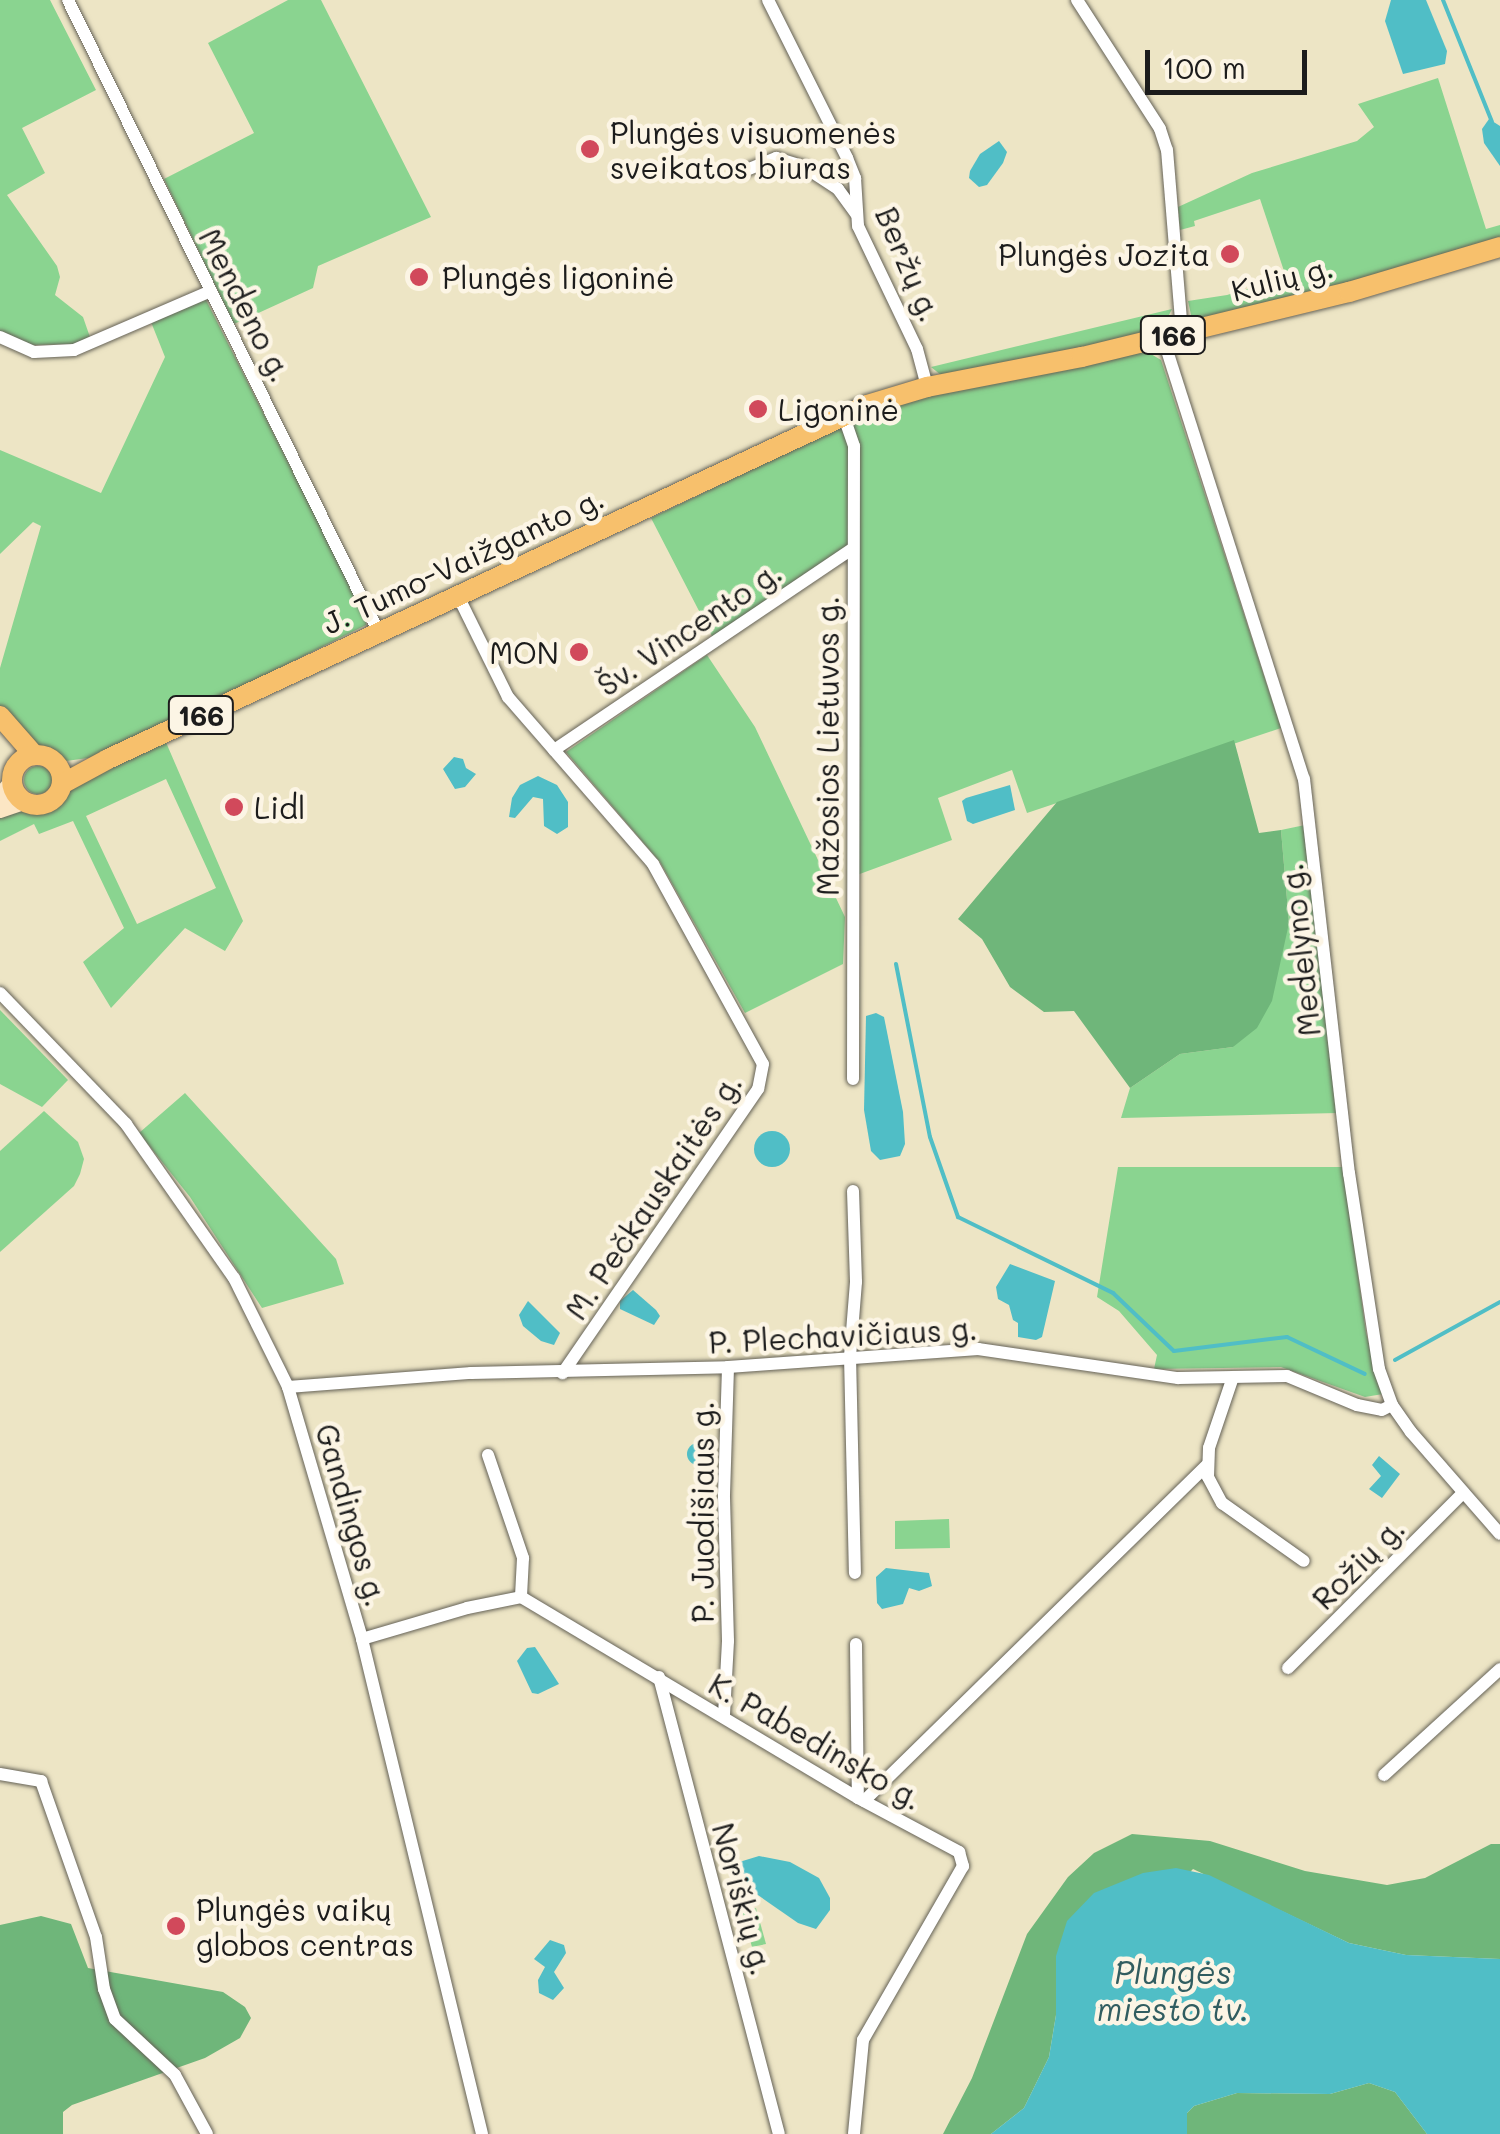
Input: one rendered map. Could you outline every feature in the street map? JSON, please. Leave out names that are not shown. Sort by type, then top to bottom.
[{"type":"main road","name":"Kulių g.","points":[[844,414],[927,386],[1173,335],[1389,282],[1500,248]]},
{"type":"main road","name":"J. Tumo-Vaižganto g.","points":[[60,775],[108,759],[844,414]]},
{"type":"main road","points":[[2,719],[18,780]]},
{"type":"main road","points":[[0,809],[18,780],[47,756],[60,775]]},
{"type":"main road","name":"166","points":[[18,780],[49,802],[60,775]]},
{"type":"street","name":"Mendeno g.","points":[[68,0],[379,633]]},
{"type":"street","name":"Beržų g.","points":[[768,0],[848,158],[855,178],[856,214],[917,349],[927,386]]},
{"type":"street","name":"Medelyno g.","points":[[1077,0],[1160,129],[1167,150],[1173,335],[1304,778],[1348,1173],[1374,1346],[1392,1405],[1500,1534]]},
{"type":"street","points":[[744,171],[776,158],[802,166],[838,189],[856,214]]},
{"type":"street","points":[[0,337],[34,352],[74,350],[210,291]]},
{"type":"street","name":"Mažosios Lietuvos g.","points":[[844,414],[854,446],[853,1079]]},
{"type":"street","name":"Šv. Vincento g.","points":[[554,750],[852,549]]},
{"type":"street","name":"M. Pečkauskaitės g.","points":[[458,596],[508,697],[653,864],[763,1064],[764,1076],[562,1373]]},
{"type":"street","name":"Gandingos g.","points":[[0,993],[126,1124],[234,1278],[288,1386],[362,1639],[482,2134]]},
{"type":"street","points":[[853,1191],[856,1282],[850,1356],[856,1572]]},
{"type":"street","name":"P. Plechavičiaus g.","points":[[288,1386],[471,1373],[728,1367],[978,1349],[1178,1378],[1287,1376],[1358,1405],[1382,1410],[1392,1405]]},
{"type":"street","name":"P. Juodišiaus g.","points":[[724,1715],[728,1656],[724,1495],[728,1367]]},
{"type":"street","points":[[1234,1377],[1208,1448],[1208,1477],[1222,1503],[1304,1561]]},
{"type":"street","points":[[362,1639],[467,1608],[520,1598],[523,1558],[488,1455]]},
{"type":"street","points":[[861,1799],[1207,1464]]},
{"type":"street","name":"Rožių g.","points":[[1288,1668],[1464,1493]]},
{"type":"street","name":"K. Pabedinsko g.","points":[[520,1598],[964,1858],[923,1942],[863,2040],[854,2134]]},
{"type":"street","points":[[856,1644],[861,1799]]},
{"type":"street","points":[[1384,1775],[1500,1669]]},
{"type":"street","name":"Noriškių g.","points":[[659,1678],[779,2134]]},
{"type":"street","points":[[0,1774],[41,1781],[96,1937],[112,2011],[175,2076],[207,2134]]},
{"type":"green space","points":[[0,0],[50,0],[96,90],[22,128],[45,173],[7,195],[57,266],[60,277],[55,295],[83,317],[91,340],[79,344],[31,345],[0,331]]},
{"type":"green space","points":[[288,0],[321,0],[431,217],[318,266],[313,288],[234,324],[164,179],[254,133],[208,43]]},
{"type":"green space","points":[[1438,78],[1486,229],[1500,225],[1500,240],[1434,263],[1200,320],[1191,315],[1188,301],[1227,295],[1286,277],[1260,199],[1194,221],[1195,226],[1180,230],[1178,207],[1252,173],[1357,141],[1374,127],[1358,104]]},
{"type":"green space","points":[[205,298],[366,616],[366,625],[103,756],[66,761],[31,745],[0,706],[0,668],[41,526],[33,522],[0,554],[0,450],[101,493],[165,357],[151,322]]},
{"type":"green space","points":[[1172,309],[1162,329],[1131,338],[941,375],[931,367]]},
{"type":"green space","points":[[1146,351],[1161,360],[1281,728],[1027,813],[1012,770],[938,798],[952,840],[857,875],[857,541],[713,638],[651,518],[861,417],[923,397]]},
{"type":"green space","points":[[707,655],[755,727],[845,917],[843,964],[745,1013],[660,862],[566,752]]},
{"type":"green space","points":[[165,740],[243,921],[225,951],[185,928],[111,1008],[83,962],[124,928],[73,821],[39,834],[34,824],[0,841],[0,814],[24,808],[48,810],[74,782]],"holes":[[[166,779],[216,888],[137,924],[86,816]]]},
{"type":"green space","points":[[1234,740],[1259,833],[1281,830],[1289,923],[1272,1001],[1257,1028],[1233,1047],[1180,1054],[1130,1088],[1074,1011],[1044,1012],[1010,987],[982,939],[958,919],[1057,802]]},
{"type":"green space","points":[[38,766],[48,770],[52,780],[48,790],[38,794],[28,790],[24,780],[28,770]]},
{"type":"green space","points":[[1305,825],[1338,1113],[1121,1118],[1130,1088],[1180,1054],[1233,1047],[1289,923],[1281,830]]},
{"type":"green space","points":[[0,1010],[68,1080],[42,1107],[0,1084]]},
{"type":"green space","points":[[185,1093],[336,1259],[344,1284],[262,1308],[190,1197],[139,1133]]},
{"type":"green space","points":[[44,1111],[78,1142],[84,1159],[80,1174],[74,1186],[0,1252],[0,1151]]},
{"type":"green space","points":[[1118,1167],[1343,1167],[1366,1333],[1383,1394],[1365,1397],[1281,1367],[1154,1369],[1157,1355],[1119,1311],[1097,1297]]},
{"type":"green space","points":[[949,1519],[950,1548],[895,1549],[895,1521]]},
{"type":"green space","points":[[1132,1834],[1210,1841],[1305,1871],[1387,1885],[1425,1878],[1491,1844],[1500,1844],[1500,1959],[1406,1955],[1349,1943],[1193,1869],[1056,2015],[1049,2057],[1024,2108],[991,2134],[943,2134],[972,2078],[1027,1934],[1068,1877],[1094,1853]]},
{"type":"green space","points":[[756,1908],[766,1944],[752,1947],[742,1912]]},
{"type":"green space","points":[[41,1916],[71,1924],[88,1968],[223,1992],[245,2007],[251,2018],[240,2038],[205,2058],[72,2105],[63,2112],[63,2134],[0,2134],[0,1925]]},
{"type":"green space","points":[[1369,2083],[1395,2092],[1427,2134],[1187,2134],[1187,2113],[1194,2106],[1237,2093],[1330,2094]]},
{"type":"water","points":[[1391,0],[1426,0],[1447,51],[1445,64],[1403,74],[1385,21]]},
{"type":"water","points":[[1489,119],[1500,126],[1500,166],[1484,143],[1482,129]]},
{"type":"water","points":[[999,141],[1007,152],[1003,163],[987,185],[979,187],[969,178],[970,171],[980,154]]},
{"type":"water","points":[[454,757],[463,759],[466,768],[476,774],[465,787],[455,789],[443,769]]},
{"type":"water","points":[[538,776],[557,785],[568,802],[568,827],[557,834],[544,826],[543,799],[533,797],[515,818],[509,817],[512,798],[520,785]]},
{"type":"water","points":[[1010,785],[1015,810],[973,824],[967,821],[962,801]]},
{"type":"water","points":[[876,1013],[884,1017],[903,1112],[905,1144],[900,1156],[880,1160],[871,1151],[864,1110],[866,1016]]},
{"type":"water","points":[[772,1131],[785,1136],[790,1149],[785,1162],[772,1167],[759,1162],[754,1149],[759,1136]]},
{"type":"water","points":[[1010,1264],[1055,1281],[1042,1337],[1036,1340],[1018,1337],[1018,1323],[1013,1320],[1009,1305],[998,1299],[996,1287]]},
{"type":"water","points":[[633,1290],[660,1316],[654,1325],[620,1309],[620,1301]]},
{"type":"water","points":[[528,1301],[560,1333],[554,1345],[541,1341],[523,1326],[519,1315]]},
{"type":"water","points":[[698,1443],[706,1446],[706,1462],[698,1465],[690,1462],[687,1454],[690,1446]]},
{"type":"water","points":[[1379,1456],[1400,1474],[1382,1498],[1369,1489],[1381,1476],[1372,1465]]},
{"type":"water","points":[[886,1568],[929,1573],[932,1586],[919,1591],[909,1588],[903,1604],[882,1609],[877,1603],[876,1577]]},
{"type":"water","points":[[535,1647],[559,1684],[538,1694],[532,1693],[517,1661],[527,1648]]},
{"type":"water","points":[[759,1856],[790,1862],[819,1878],[830,1898],[830,1910],[816,1929],[798,1923],[732,1877],[736,1863]]},
{"type":"water","name":"Plungės miesto tv.","points":[[1176,1868],[1209,1875],[1349,1943],[1406,1955],[1500,1959],[1500,2134],[1427,2134],[1395,2092],[1369,2083],[1330,2094],[1237,2093],[1194,2106],[1187,2113],[1187,2134],[991,2134],[1024,2108],[1049,2057],[1056,2015],[1056,1956],[1067,1921],[1094,1893],[1143,1873]]},
{"type":"water","points":[[550,1940],[564,1945],[566,1953],[554,1972],[564,1988],[553,2000],[539,1993],[538,1980],[545,1967],[534,1959]]},
{"type":"waterway","points":[[1443,0],[1492,122]]},
{"type":"waterway","points":[[896,964],[930,1137],[958,1217],[1113,1293],[1174,1351],[1287,1337],[1365,1374]]},
{"type":"waterway","points":[[1395,1360],[1500,1302]]},
{"type":"place","name":"Plungės visuomenės sveikatos biuras","points":[[590,149]]},
{"type":"place","name":"Plungės Jozita","points":[[1230,254]]},
{"type":"place","name":"Plungės ligoninė","points":[[419,277]]},
{"type":"place","name":"Ligoninė","points":[[758,409]]},
{"type":"place","name":"MON","points":[[579,652]]},
{"type":"place","name":"Lidl","points":[[234,807]]},
{"type":"place","name":"Plungės vaikų globos centras","points":[[176,1926]]}]
